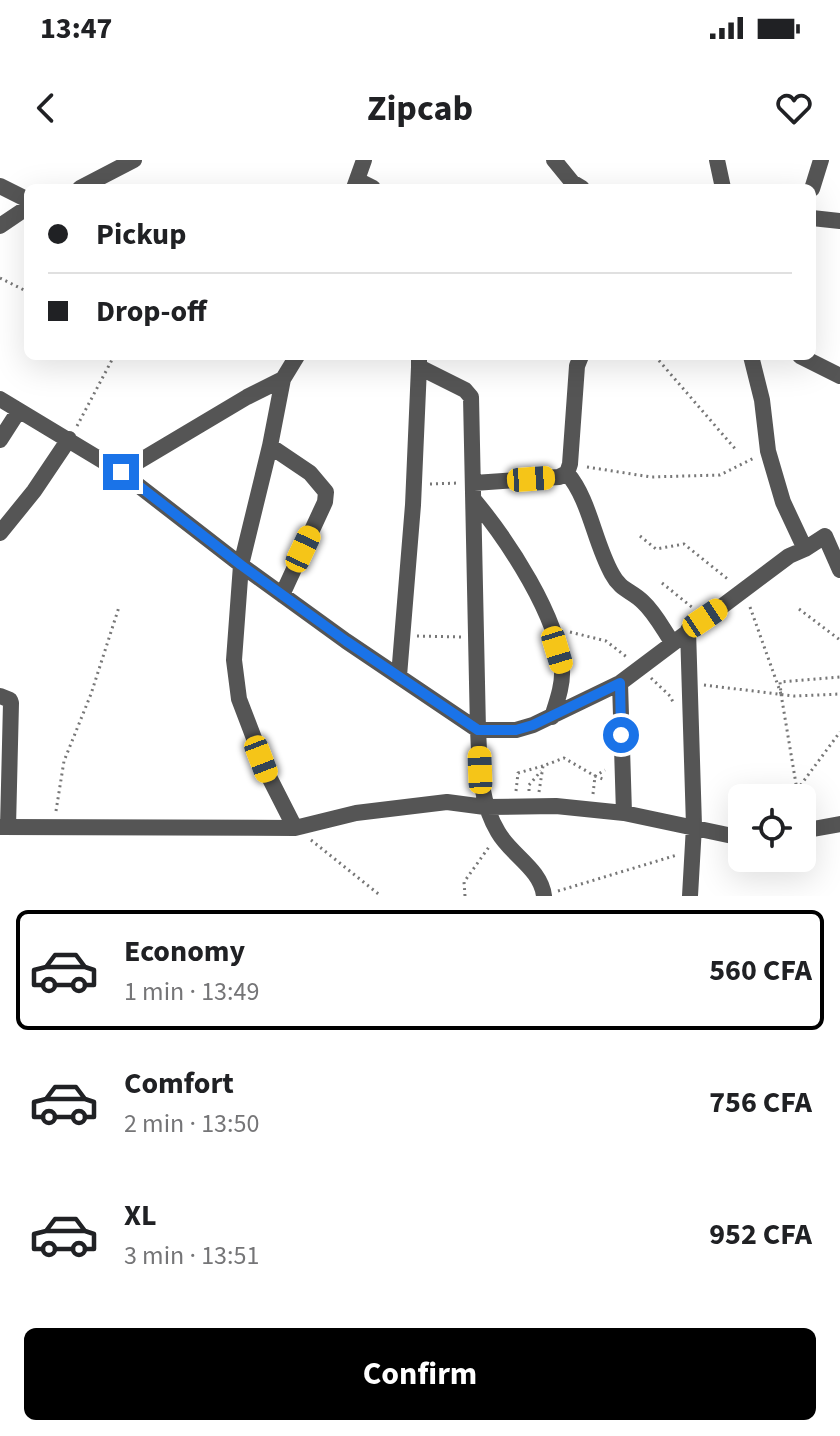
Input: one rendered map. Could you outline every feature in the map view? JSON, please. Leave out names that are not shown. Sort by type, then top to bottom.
[{"type":"street","points":[[88,184],[134,160]]},
{"type":"street","points":[[356,184],[364,160]]},
{"type":"street","points":[[554,160],[575,184]]},
{"type":"street","points":[[717,160],[722,184]]},
{"type":"street","points":[[814,184],[821,160]]},
{"type":"street","points":[[0,186],[24,198]]},
{"type":"street","points":[[0,226],[24,210]]},
{"type":"street","points":[[816,218],[840,221]]},
{"type":"street","points":[[295,360],[283,379],[241,565],[234,660],[239,699],[268,775],[295,828]]},
{"type":"street","points":[[579,360],[569,469],[584,497],[596,540],[613,575],[621,588],[641,599],[672,642]]},
{"type":"street","points":[[752,360],[762,400],[768,451],[783,502],[805,549]]},
{"type":"street","points":[[808,360],[840,376]]},
{"type":"street","points":[[399,676],[419,362],[465,390],[471,397],[478,730],[485,807],[499,835],[549,894]]},
{"type":"street","points":[[121,472],[283,379]]},
{"type":"street","points":[[0,399],[121,472],[282,595],[478,730],[516,730],[552,717],[620,683],[789,556],[805,549],[840,524]]},
{"type":"street","points":[[0,440],[18,412]]},
{"type":"street","points":[[0,533],[34,491],[69,439]]},
{"type":"street","points":[[270,446],[310,473],[326,492],[325,502],[282,595]]},
{"type":"street","points":[[474,483],[559,477],[569,469]]},
{"type":"street","points":[[475,501],[510,549],[551,625],[562,667],[561,690],[552,717]]},
{"type":"street","points":[[825,536],[840,570]]},
{"type":"street","points":[[688,630],[694,826],[690,896]]},
{"type":"street","points":[[620,683],[624,813]]},
{"type":"street","points":[[0,696],[11,703],[4,827],[295,828],[356,813],[447,802],[485,807],[533,802],[624,813],[728,834]]},
{"type":"street","points":[[816,828],[840,824]]},
{"type":"path","points":[[0,278],[24,290]]},
{"type":"path","points":[[69,439],[112,360]]},
{"type":"path","points":[[658,360],[737,451]]},
{"type":"path","points":[[569,469],[651,477],[720,475],[768,451]]},
{"type":"path","points":[[413,484],[474,483]]},
{"type":"path","points":[[640,536],[656,549],[684,544],[744,591],[781,694]]},
{"type":"path","points":[[662,583],[705,618]]},
{"type":"path","points":[[54,827],[64,761],[91,694],[119,607]]},
{"type":"path","points":[[799,609],[840,640]]},
{"type":"path","points":[[403,635],[477,638]]},
{"type":"path","points":[[796,784],[780,682],[840,677]]},
{"type":"path","points":[[690,684],[781,694],[840,694]]},
{"type":"path","points":[[801,784],[840,732]]},
{"type":"path","points":[[515,795],[518,773],[564,758],[595,776],[622,760]]},
{"type":"path","points":[[533,802],[543,767]]},
{"type":"path","points":[[533,802],[529,785],[543,767]]},
{"type":"path","points":[[295,828],[381,896]]},
{"type":"path","points":[[465,896],[464,882],[499,835]]},
{"type":"path","points":[[549,894],[693,850]]},
{"type":"route","points":[[121,472],[346,641],[478,730],[516,730],[533,725],[620,683],[621,735]]}]
